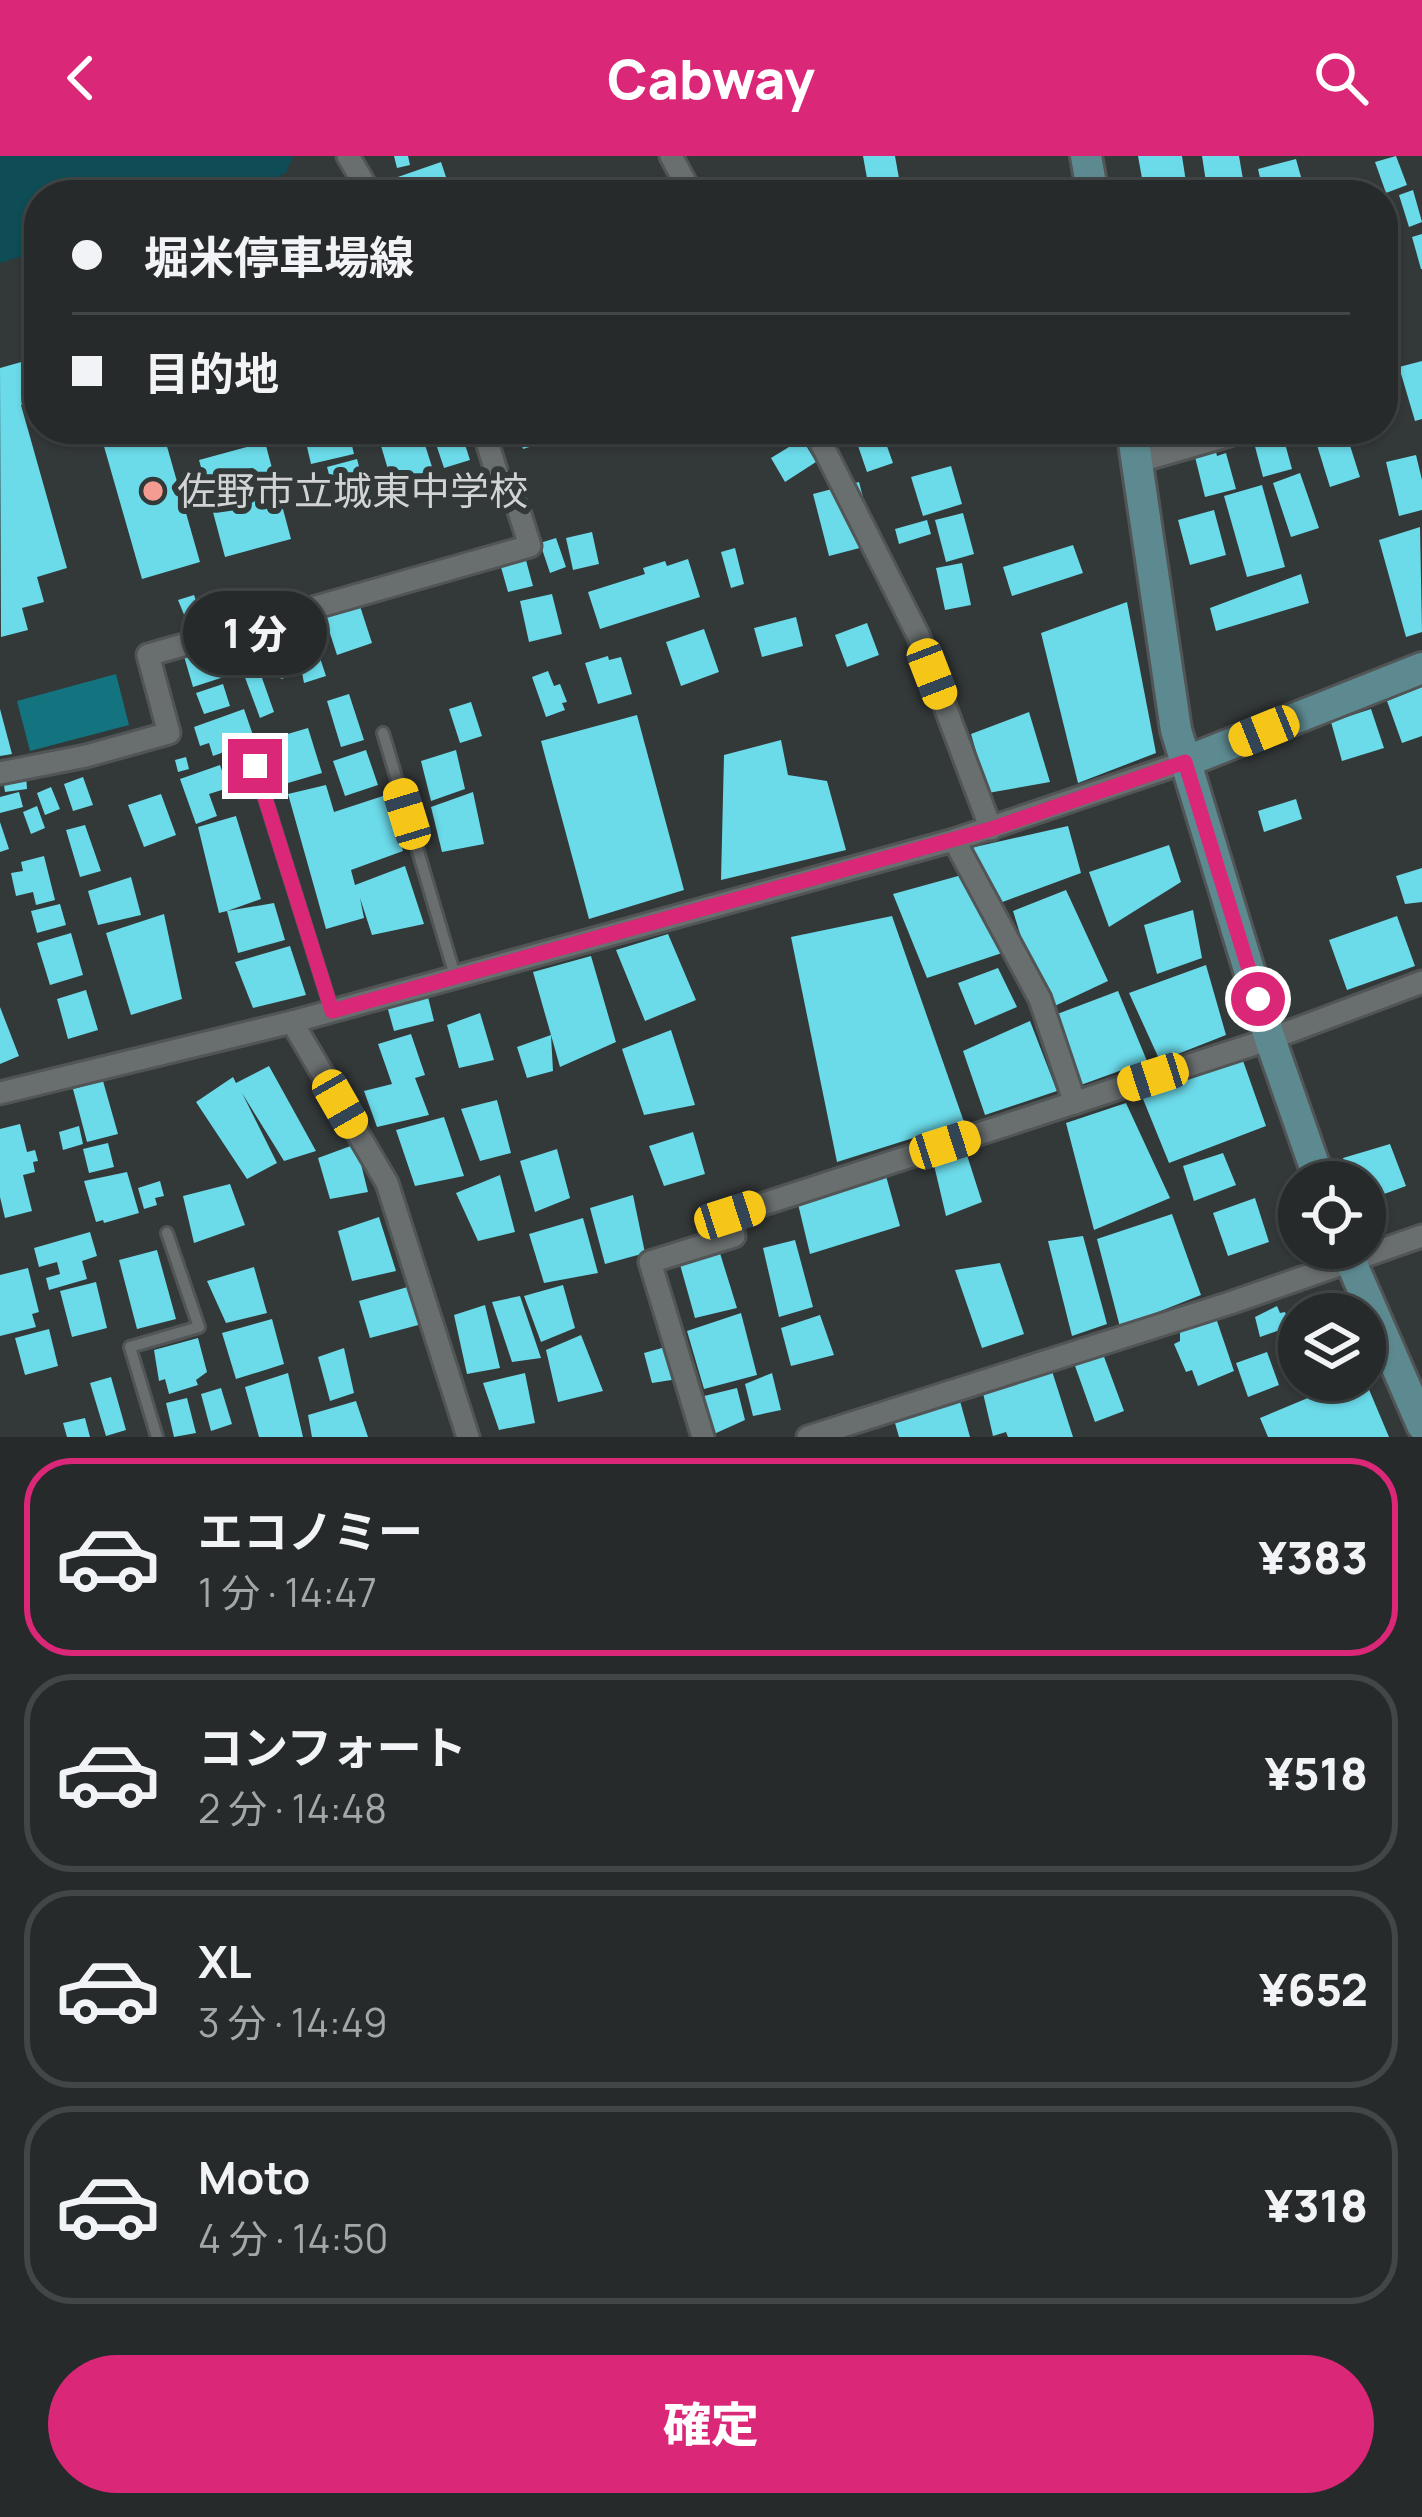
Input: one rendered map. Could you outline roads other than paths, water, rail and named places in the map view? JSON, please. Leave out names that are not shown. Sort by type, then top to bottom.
[{"type":"main road","points":[[1134,444],[1170,694],[1185,762],[1313,1161]]},
{"type":"main road","points":[[1185,762],[1422,668]]},
{"type":"main road","points":[[1354,1269],[1422,1425]]},
{"type":"street","points":[[0,772],[86,756],[170,733],[148,655],[530,546],[518,508],[502,490],[488,444]]},
{"type":"street","points":[[822,444],[918,635],[991,829]]},
{"type":"street","points":[[1137,462],[1199,444]]},
{"type":"street","points":[[0,1093],[292,1022],[991,829],[1185,762]]},
{"type":"street","points":[[954,839],[1040,999],[1075,1103]]},
{"type":"street","points":[[703,1437],[650,1262],[734,1236],[730,1215],[1270,1039],[1422,982]]},
{"type":"street","points":[[292,1022],[387,1184],[468,1437]]},
{"type":"street","points":[[1386,1245],[1422,1236]]},
{"type":"street","points":[[808,1437],[1304,1269]]},
{"type":"lane","points":[[383,733],[454,976]]},
{"type":"lane","points":[[255,766],[332,1011]]},
{"type":"lane","points":[[157,1437],[130,1347],[199,1327],[167,1234]]},
{"type":"place","name":"佐野市立城東中学校","points":[[153,491]]}]
